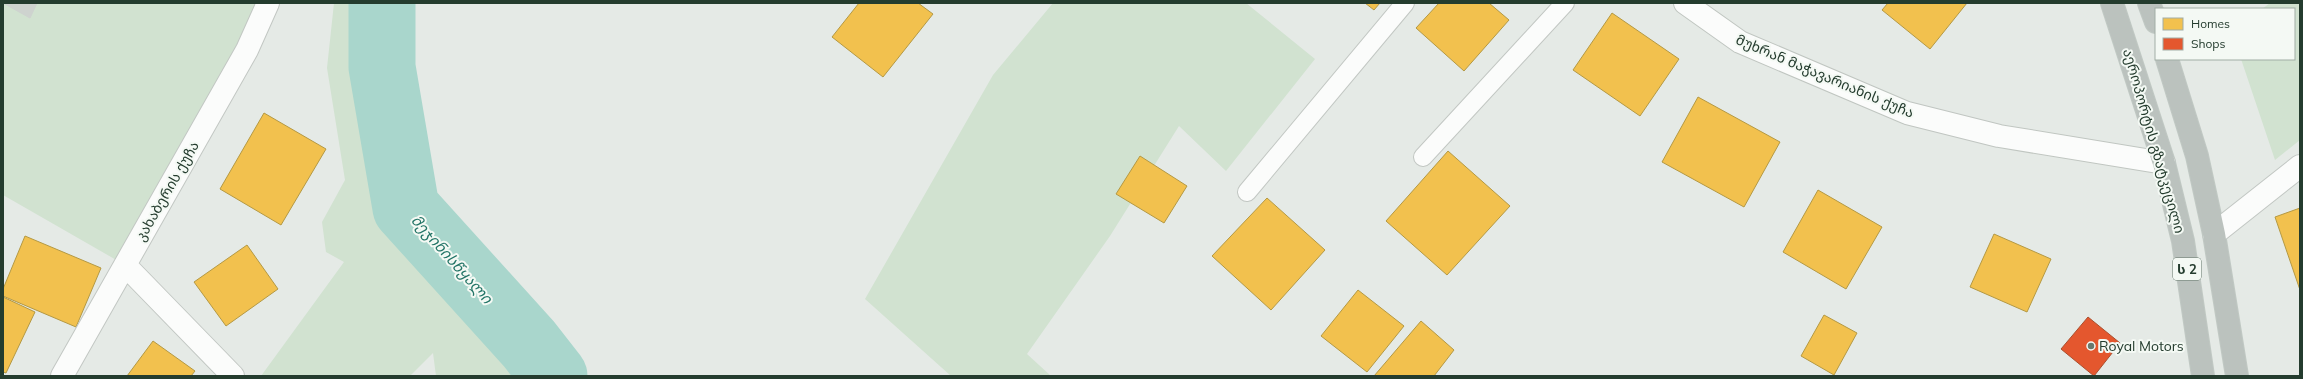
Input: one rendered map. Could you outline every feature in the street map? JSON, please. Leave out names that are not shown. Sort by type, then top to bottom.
[{"type":"highway","name":"აეროპორტის გზატკეცილი","points":[[2112,3],[2164,163],[2183,241],[2203,376]]},
{"type":"highway","points":[[2149,3],[2155,19]]},
{"type":"highway","name":"ს 2","points":[[2167,60],[2197,156],[2214,234],[2237,376]]},
{"type":"street","name":"კახაბერის ქუჩა","points":[[62,376],[247,50],[268,3]]},
{"type":"street","name":"მუხრან მაჭავარიანის ქუჩა","points":[[1685,3],[1740,42],[1907,114],[1999,136],[2164,163]]},
{"type":"street","points":[[2214,234],[2300,166]]},
{"type":"street","points":[[125,265],[233,376]]},
{"type":"lane","points":[[1247,192],[1405,3]]},
{"type":"lane","points":[[1423,157],[1565,3]]},
{"type":"green space","points":[[3,3],[268,3],[125,265],[3,195]]},
{"type":"green space","points":[[334,3],[382,3],[382,67],[406,208],[515,329],[553,376],[436,376],[433,353],[410,376],[261,376],[344,262],[326,252],[322,222],[345,180],[327,68]]},
{"type":"green space","points":[[1053,3],[1246,3],[1315,59],[1226,171],[1179,126],[1110,236],[1027,354],[1051,376],[951,376],[865,299],[993,75]]},
{"type":"green space","points":[[2270,3],[2300,3],[2300,140],[2275,160],[2241,60],[2295,60],[2295,8],[2263,8]]},
{"type":"building: Homes","points":[[859,3],[918,3],[933,14],[883,77],[832,37]]},
{"type":"building: Homes","points":[[1365,3],[1380,3],[1374,10]]},
{"type":"building: Homes","points":[[1439,3],[1489,3],[1509,20],[1464,71],[1416,28]]},
{"type":"building: Homes","points":[[1888,3],[1967,3],[1930,49],[1882,10]]},
{"type":"building: Homes","points":[[1612,13],[1679,59],[1640,116],[1573,70]]},
{"type":"building: Homes","points":[[1698,97],[1780,142],[1744,207],[1662,162]]},
{"type":"building: Homes","points":[[264,113],[326,149],[281,225],[220,189]]},
{"type":"building: Homes","points":[[1448,151],[1510,206],[1447,275],[1386,221]]},
{"type":"building: Homes","points":[[1140,156],[1187,186],[1164,223],[1116,194]]},
{"type":"building: Homes","points":[[1818,190],[1882,227],[1846,289],[1783,252]]},
{"type":"building: Homes","points":[[1267,198],[1325,250],[1271,310],[1212,256]]},
{"type":"building: Homes","points":[[2300,208],[2300,290],[2275,217]]},
{"type":"building: Homes","points":[[1994,234],[2051,259],[2027,312],[1970,287]]},
{"type":"building: Homes","points":[[25,236],[101,268],[76,327],[3,296],[3,289]]},
{"type":"building: Homes","points":[[247,245],[278,289],[226,326],[194,282]]},
{"type":"building: Homes","points":[[1358,290],[1404,326],[1367,372],[1321,336]]},
{"type":"building: Homes","points":[[3,297],[35,312],[6,373],[3,372]]},
{"type":"building: Homes","points":[[1824,315],[1857,333],[1834,375],[1801,356]]},
{"type":"building: Homes","points":[[1421,321],[1454,350],[1434,376],[1374,376]]},
{"type":"building: Homes","points":[[153,341],[195,371],[191,376],[127,376]]},
{"type":"building: Shops","name":"Royal Motors","points":[[2088,317],[2120,343],[2094,376],[2061,349]]},
{"type":"building: Other","points":[[3,3],[37,3],[30,18]]},
{"type":"waterway","name":"მეჯინისწყალი","points":[[382,3],[382,67],[406,208],[529,344],[554,376]]},
{"type":"place","name":"Royal Motors","points":[[2091,346]]}]
